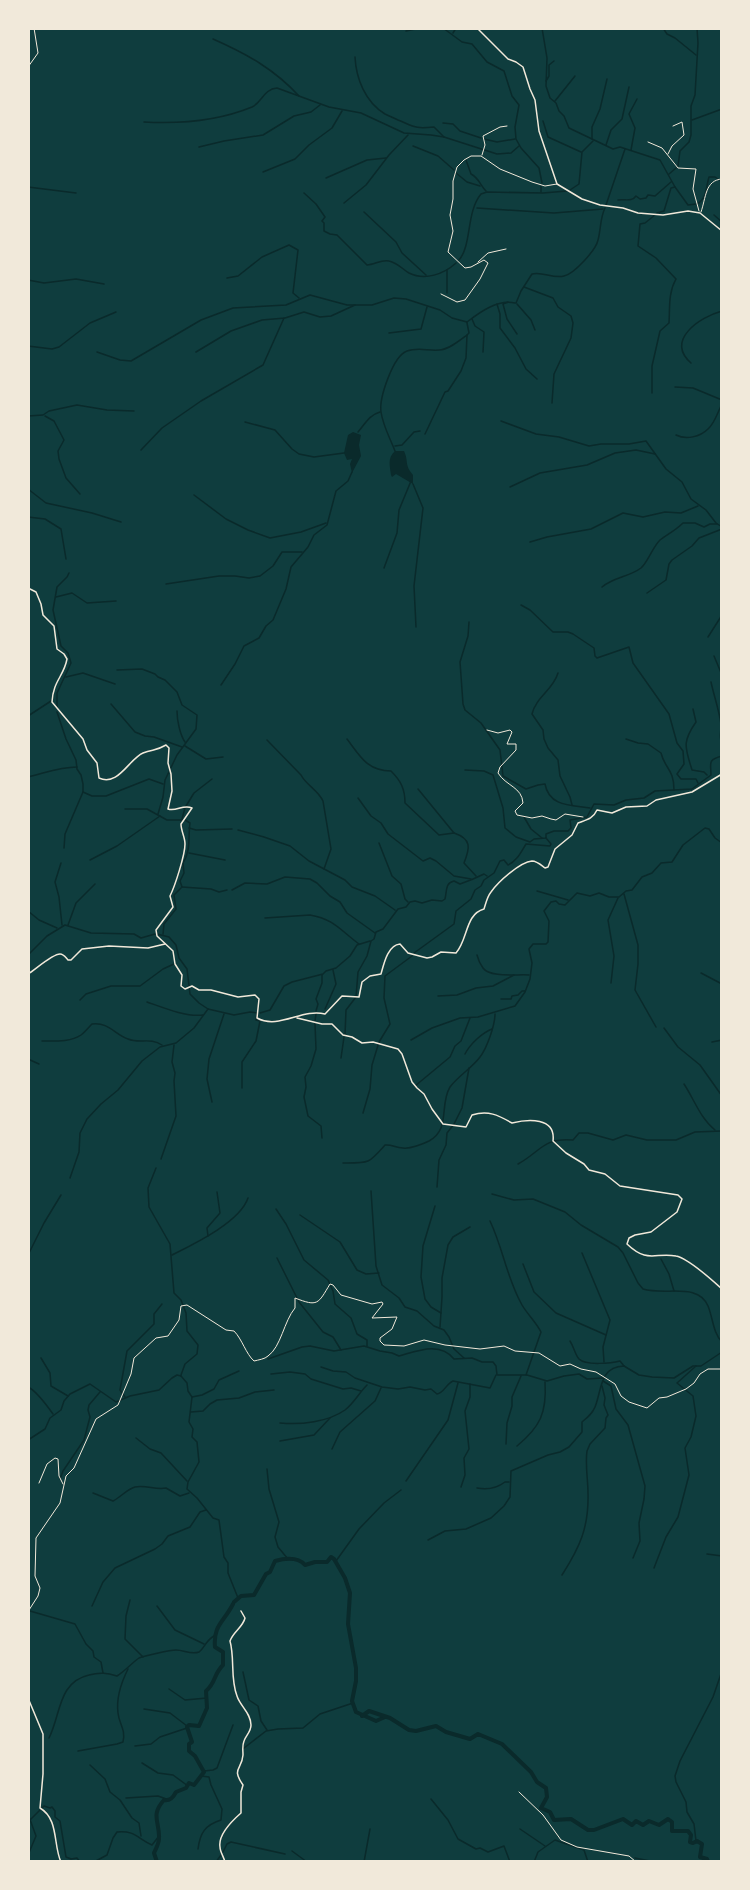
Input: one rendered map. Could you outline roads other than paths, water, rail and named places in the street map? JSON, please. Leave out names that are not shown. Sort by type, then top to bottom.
[{"type":"street","points":[[28,67],[38,51],[34,28]]},
{"type":"street","points":[[477,28],[508,59],[523,68],[535,100],[539,131],[557,184],[582,199],[638,213],[663,215],[688,211],[700,213],[722,231]]},
{"type":"street","points":[[668,156],[670,148],[684,135],[682,122],[673,126]]},
{"type":"street","points":[[482,156],[485,146],[483,136],[507,126]]},
{"type":"street","points":[[648,142],[659,146],[678,168],[696,169],[693,189],[700,213]]},
{"type":"street","points":[[441,294],[462,302],[480,279],[488,263],[484,260],[471,267],[464,267],[450,256],[448,250],[453,231],[450,213],[453,199],[452,189],[456,169],[460,163],[470,157],[482,156],[500,170],[532,182],[546,186],[557,184]]},
{"type":"street","points":[[700,213],[709,185],[717,179],[722,179]]},
{"type":"street","points":[[477,264],[488,253],[507,249]]},
{"type":"street","points":[[28,588],[36,592],[43,615],[54,626],[57,649],[67,657],[66,665],[54,686],[52,702],[83,739],[87,750],[97,763],[99,778],[105,780],[112,778],[142,753],[156,751],[166,745],[169,748],[171,794],[168,809],[171,811],[187,806],[192,808],[181,824],[184,849],[175,886],[170,896],[174,907],[155,931],[172,951],[175,964],[182,974],[181,984],[184,989],[192,986],[200,990],[211,990],[237,997],[256,996],[259,999],[257,1018],[260,1020],[274,1023],[288,1017],[314,1013],[325,1014],[342,996],[359,997],[363,980],[381,974],[382,965],[391,947],[395,945],[400,944],[408,953],[429,958],[441,952],[454,953],[459,949],[473,915],[478,910],[484,909],[492,890],[509,873],[530,862],[546,868],[555,849],[572,835],[578,823],[594,816],[597,810],[612,813],[626,807],[647,806],[656,800],[692,792],[722,774]]},
{"type":"street","points":[[28,974],[53,956],[60,954],[71,960],[82,949],[109,946],[148,948],[166,944]]},
{"type":"street","points":[[296,1017],[322,1024],[332,1024],[343,1035],[362,1043],[373,1042],[398,1049],[412,1082],[424,1094],[443,1124],[466,1127],[472,1115],[483,1112],[504,1118],[512,1123],[527,1119],[545,1123],[554,1133],[553,1141],[589,1170],[604,1174],[620,1186],[678,1196],[681,1199],[677,1212],[651,1232],[635,1234],[627,1244],[651,1257],[676,1256],[684,1259],[722,1289]]},
{"type":"street","points":[[28,1616],[40,1588],[35,1576],[36,1538],[60,1503],[66,1476],[74,1468],[96,1419],[118,1405],[131,1374],[134,1358],[156,1338],[168,1336],[179,1320],[181,1306],[187,1305],[226,1330],[234,1330],[250,1359],[254,1361],[268,1357],[276,1348],[289,1315],[295,1308],[295,1298],[304,1302],[320,1300],[325,1296],[330,1284],[333,1284],[340,1295],[372,1304],[382,1302],[383,1304],[372,1318],[397,1317],[392,1329],[380,1338],[384,1345],[404,1346],[424,1340],[480,1349],[504,1346],[515,1351],[539,1353],[560,1366],[570,1364],[580,1369],[596,1372],[615,1384],[621,1396],[629,1402],[647,1408],[658,1398],[667,1397],[686,1389],[708,1369],[722,1369]]},
{"type":"street","points":[[39,1483],[47,1464],[55,1458],[58,1459],[60,1481],[64,1485]]},
{"type":"street","points":[[225,1862],[220,1849],[220,1841],[233,1820],[241,1813],[243,1785],[238,1777],[237,1768],[243,1758],[244,1741],[250,1731],[251,1722],[248,1713],[237,1698],[233,1678],[233,1653],[230,1641],[243,1624],[245,1618],[241,1611]]},
{"type":"street","points":[[28,1698],[43,1732],[41,1809],[48,1814],[54,1829],[61,1862]]},
{"type":"street","points":[[519,1792],[543,1815],[561,1840],[577,1847],[629,1856],[636,1862]]},
{"type":"water","points":[[353,432],[361,435],[359,445],[361,456],[352,473],[350,464],[352,459],[347,460],[344,453],[348,435]]},
{"type":"water","points":[[395,451],[404,451],[408,468],[413,475],[413,484],[396,474],[392,477],[390,459]]},
{"type":"waterway","points":[[406,31],[420,28]]},
{"type":"waterway","points":[[443,28],[462,42],[472,44],[487,62],[504,71],[512,96],[519,105],[515,127],[516,139],[539,168],[542,183]]},
{"type":"waterway","points":[[453,33],[456,28]]},
{"type":"waterway","points":[[542,28],[547,58],[546,86],[550,98],[556,103],[569,128],[613,149],[620,147],[660,160],[688,205],[696,204]]},
{"type":"waterway","points":[[663,28],[667,34],[696,55]]},
{"type":"waterway","points":[[678,166],[680,151],[689,142],[691,135],[691,106],[695,95],[698,43],[697,28]]},
{"type":"waterway","points":[[213,39],[259,63],[299,96]]},
{"type":"waterway","points":[[355,57],[357,73],[363,89],[378,109],[412,126],[434,127],[444,137]]},
{"type":"waterway","points":[[546,81],[549,76],[549,65],[554,61]]},
{"type":"waterway","points":[[555,101],[575,76]]},
{"type":"waterway","points":[[592,139],[592,127],[600,109],[607,79]]},
{"type":"waterway","points":[[606,145],[611,130],[622,119],[629,87]]},
{"type":"waterway","points":[[144,122],[185,122],[226,116],[252,107],[266,93],[277,88],[329,107],[361,113],[404,133],[444,137],[497,154],[511,153],[519,146]]},
{"type":"waterway","points":[[631,150],[635,128],[629,114],[637,99]]},
{"type":"waterway","points":[[199,147],[263,135],[294,116],[311,112],[320,105]]},
{"type":"waterway","points":[[692,120],[722,109]]},
{"type":"waterway","points":[[263,172],[295,159],[332,128],[342,111]]},
{"type":"waterway","points":[[543,121],[548,137],[581,152]]},
{"type":"waterway","points":[[443,123],[453,124],[460,131],[481,138]]},
{"type":"waterway","points":[[344,203],[366,185],[408,135]]},
{"type":"waterway","points":[[484,139],[497,142],[515,139]]},
{"type":"waterway","points":[[570,190],[579,184],[582,152],[593,141]]},
{"type":"waterway","points":[[413,146],[438,156],[454,170]]},
{"type":"waterway","points":[[606,205],[625,149]]},
{"type":"waterway","points":[[326,178],[367,160],[386,158]]},
{"type":"waterway","points":[[466,160],[471,174],[486,191]]},
{"type":"waterway","points":[[669,174],[676,168]]},
{"type":"waterway","points":[[456,173],[467,182],[480,186]]},
{"type":"waterway","points":[[697,204],[704,196],[709,177],[715,177],[722,182]]},
{"type":"waterway","points":[[618,200],[630,200],[636,196],[640,199],[648,195],[655,196],[671,182]]},
{"type":"waterway","points":[[541,186],[541,192]]},
{"type":"waterway","points":[[28,187],[76,193]]},
{"type":"waterway","points":[[657,213],[664,211],[671,188],[675,187]]},
{"type":"waterway","points":[[459,260],[466,246],[473,210],[481,194],[567,191]]},
{"type":"waterway","points":[[304,193],[325,217],[322,221],[324,231],[337,235],[367,265],[389,261],[409,273],[428,276],[440,273],[456,263]]},
{"type":"waterway","points":[[477,208],[554,213],[603,209]]},
{"type":"waterway","points":[[516,303],[532,274],[564,276],[584,261],[596,244],[605,208]]},
{"type":"waterway","points":[[364,212],[426,275]]},
{"type":"waterway","points":[[652,393],[652,366],[660,331],[669,323],[671,295],[676,279],[656,258],[638,246],[640,224],[655,215]]},
{"type":"waterway","points":[[714,215],[722,222]]},
{"type":"waterway","points":[[227,278],[238,276],[262,257],[289,245],[298,250],[293,293],[299,298]]},
{"type":"waterway","points":[[447,270],[447,293]]},
{"type":"waterway","points":[[28,280],[44,283],[76,279],[104,284]]},
{"type":"waterway","points":[[524,287],[553,298],[558,307],[571,316],[573,323],[571,338],[554,374],[552,403]]},
{"type":"waterway","points":[[97,352],[120,360],[131,361],[201,320],[233,308],[286,305],[310,295],[347,305],[372,305],[394,298],[406,299],[467,322]]},
{"type":"waterway","points":[[508,302],[503,304],[507,319],[517,334]]},
{"type":"waterway","points":[[467,322],[496,305],[515,303]]},
{"type":"waterway","points":[[497,304],[500,328],[515,348],[526,369],[537,379]]},
{"type":"waterway","points":[[517,304],[531,320],[535,330]]},
{"type":"waterway","points":[[196,352],[231,331],[262,320],[285,318],[304,312],[320,317],[331,316],[355,305]]},
{"type":"waterway","points":[[389,333],[421,329],[427,307]]},
{"type":"waterway","points":[[691,363],[684,354],[682,346],[684,338],[704,318],[722,311]]},
{"type":"waterway","points":[[28,346],[52,349],[59,347],[90,323],[116,312]]},
{"type":"waterway","points":[[141,450],[162,428],[201,401],[263,365],[284,318]]},
{"type":"waterway","points":[[472,319],[475,326],[484,332],[483,352]]},
{"type":"waterway","points":[[425,434],[445,392],[461,371],[466,358],[469,333],[467,323]]},
{"type":"waterway","points":[[395,451],[381,412],[385,388],[392,369],[402,354],[407,351],[442,350],[467,335]]},
{"type":"waterway","points":[[675,387],[693,388],[722,400]]},
{"type":"waterway","points":[[676,435],[688,437],[705,432],[713,424],[722,404]]},
{"type":"waterway","points":[[28,416],[43,415],[49,411],[77,405],[107,410],[134,411]]},
{"type":"waterway","points":[[358,432],[370,418],[380,412]]},
{"type":"waterway","points":[[45,416],[54,421],[64,440],[58,451],[59,459],[66,478],[80,494]]},
{"type":"waterway","points":[[501,421],[536,434],[559,437],[589,446],[646,441],[666,469],[682,482],[691,499],[706,510],[722,527]]},
{"type":"waterway","points":[[245,422],[275,430],[299,454],[314,457],[344,453]]},
{"type":"waterway","points":[[395,446],[402,445],[414,432],[420,431]]},
{"type":"waterway","points":[[721,453],[722,433]]},
{"type":"waterway","points":[[510,487],[540,473],[587,465],[615,453],[636,450],[655,454]]},
{"type":"waterway","points":[[221,685],[244,646],[259,638],[266,626],[273,620],[286,589],[291,567],[308,547],[314,535],[327,525],[336,491],[348,481],[352,472]]},
{"type":"waterway","points":[[384,568],[397,533],[399,510],[411,481]]},
{"type":"waterway","points":[[413,484],[423,508],[414,586],[416,627]]},
{"type":"waterway","points":[[28,489],[46,503],[121,522]]},
{"type":"waterway","points":[[194,495],[226,519],[270,538],[301,532],[326,523]]},
{"type":"waterway","points":[[530,542],[591,529],[623,513],[643,517],[665,512],[681,513],[698,506]]},
{"type":"waterway","points":[[28,517],[45,519],[61,529],[66,559]]},
{"type":"waterway","points":[[602,587],[641,568],[660,540],[683,523],[695,523],[704,527],[717,524]]},
{"type":"waterway","points":[[647,593],[666,580],[672,560],[699,538],[722,529]]},
{"type":"waterway","points":[[166,584],[219,576],[249,578],[260,576],[273,566],[282,552],[302,552]]},
{"type":"waterway","points":[[57,708],[57,693],[71,663],[68,653],[61,646],[53,610],[57,587],[69,573]]},
{"type":"waterway","points":[[56,597],[72,593],[87,603],[116,601]]},
{"type":"waterway","points":[[521,605],[530,610],[553,632],[568,632],[594,648],[597,658],[629,647],[633,663],[669,714],[677,743],[683,751],[684,764],[677,774],[681,779],[696,779],[698,783]]},
{"type":"waterway","points":[[708,637],[722,615]]},
{"type":"waterway","points":[[469,622],[468,636],[460,662],[463,704],[465,710],[481,723],[500,750],[503,776],[526,789],[545,784],[547,792],[556,801],[590,808]]},
{"type":"waterway","points":[[714,656],[722,675]]},
{"type":"waterway","points":[[117,670],[142,669],[155,674],[177,692],[182,705],[197,715],[196,729],[177,755],[165,780],[158,814]]},
{"type":"waterway","points":[[66,677],[83,673],[115,684]]},
{"type":"waterway","points":[[558,673],[532,714],[543,730],[548,748],[558,760],[560,776],[572,805]]},
{"type":"waterway","points":[[711,682],[720,719],[722,743]]},
{"type":"waterway","points":[[28,716],[51,701]]},
{"type":"waterway","points":[[111,704],[135,732],[182,747]]},
{"type":"waterway","points":[[693,709],[696,722],[688,735],[686,750],[692,770],[704,772],[707,775]]},
{"type":"waterway","points":[[177,711],[179,727],[185,742]]},
{"type":"waterway","points":[[57,712],[83,784],[83,792],[65,834],[64,848]]},
{"type":"waterway","points":[[347,739],[360,757],[370,765],[391,771],[402,786],[405,803],[439,835],[454,833]]},
{"type":"waterway","points":[[626,739],[648,744],[661,753],[673,778],[674,790]]},
{"type":"waterway","points":[[267,740],[323,801],[331,849],[324,869]]},
{"type":"waterway","points":[[185,746],[206,759],[223,757]]},
{"type":"waterway","points":[[465,770],[484,771],[493,775],[503,808],[505,828],[516,837],[530,842],[534,839],[546,838],[546,834],[554,831],[568,831],[571,828],[570,820],[587,817],[594,804],[614,805],[626,800],[644,798],[655,791],[692,789],[711,775],[712,761],[722,756]]},
{"type":"waterway","points":[[28,777],[77,767]]},
{"type":"waterway","points":[[83,792],[92,796],[106,796],[149,779],[163,784]]},
{"type":"waterway","points":[[186,806],[194,793],[212,779]]},
{"type":"waterway","points":[[418,789],[454,833],[467,841],[468,848],[464,863],[476,876]]},
{"type":"waterway","points":[[358,798],[388,834],[423,861],[430,858],[454,876],[471,879]]},
{"type":"waterway","points":[[182,819],[185,808]]},
{"type":"waterway","points":[[125,809],[147,809],[167,820],[182,820]]},
{"type":"waterway","points":[[90,860],[117,846],[160,816]]},
{"type":"waterway","points":[[524,817],[531,829],[542,838]]},
{"type":"waterway","points":[[182,887],[180,881],[184,873],[183,863],[188,849],[190,823],[185,820]]},
{"type":"waterway","points":[[189,828],[196,830],[232,829]]},
{"type":"waterway","points":[[411,1040],[432,1028],[460,1018],[478,1017],[515,1006],[525,992],[530,979],[532,963],[529,949],[533,944],[548,942],[549,921],[544,911],[551,902],[556,901],[565,905],[577,893],[590,896],[599,893],[609,897],[619,897],[626,891],[632,890],[642,877],[652,873],[661,863],[672,862],[683,845],[705,828],[709,829],[722,843]]},
{"type":"waterway","points":[[238,830],[290,846],[309,861],[345,880],[352,887],[375,896],[395,910]]},
{"type":"waterway","points":[[414,953],[454,924],[456,911],[471,899],[475,890],[494,873],[500,861],[504,860],[508,865],[526,844],[550,846],[546,838]]},
{"type":"waterway","points":[[379,843],[392,876],[401,884],[408,902]]},
{"type":"waterway","points":[[189,853],[225,860]]},
{"type":"waterway","points":[[61,863],[55,882],[62,925]]},
{"type":"waterway","points":[[345,1035],[346,1010],[356,997],[358,972],[376,932],[383,929],[398,909],[406,907],[410,902],[442,901],[445,899],[451,882],[460,884],[484,874],[487,876]]},
{"type":"waterway","points":[[232,890],[245,883],[267,884],[285,877],[310,879],[340,902],[347,913],[375,933]]},
{"type":"waterway","points":[[68,925],[76,903],[95,884]]},
{"type":"waterway","points":[[182,887],[211,889],[219,892],[227,890]]},
{"type":"waterway","points":[[163,934],[164,924],[176,909],[174,895],[181,888]]},
{"type":"waterway","points":[[537,891],[568,900]]},
{"type":"waterway","points":[[624,894],[638,945],[635,990],[656,1027]]},
{"type":"waterway","points":[[611,983],[614,956],[608,920],[618,898]]},
{"type":"waterway","points":[[28,911],[39,920],[57,928]]},
{"type":"waterway","points":[[265,918],[310,915],[318,917],[337,926],[359,944]]},
{"type":"waterway","points":[[28,955],[47,936],[65,925],[91,933],[134,934],[141,938],[155,934]]},
{"type":"waterway","points":[[157,934],[169,937],[176,945],[179,958],[187,969],[190,994],[199,1003],[208,1009],[234,1015],[257,1013]]},
{"type":"waterway","points":[[260,1013],[270,1010],[284,986],[336,968],[350,956],[357,945],[370,941]]},
{"type":"waterway","points":[[477,955],[483,968],[492,973],[529,975]]},
{"type":"waterway","points":[[363,1113],[370,1089],[372,1065],[379,1042],[390,1024],[384,998],[385,976],[412,956]]},
{"type":"waterway","points":[[80,1000],[86,994],[111,986],[140,986],[174,964]]},
{"type":"waterway","points":[[325,1009],[336,984],[333,970]]},
{"type":"waterway","points":[[701,973],[722,984]]},
{"type":"waterway","points":[[316,1011],[318,1004],[316,999],[322,983],[322,975]]},
{"type":"waterway","points":[[438,996],[457,995],[476,988],[493,986],[514,975]]},
{"type":"waterway","points":[[501,999],[511,999],[512,996],[525,991]]},
{"type":"waterway","points":[[147,1002],[182,1013],[203,1015]]},
{"type":"waterway","points":[[70,1178],[79,1152],[80,1133],[87,1119],[118,1090],[142,1061],[160,1047],[176,1043],[194,1028],[208,1009]]},
{"type":"waterway","points":[[242,1088],[242,1062],[256,1041],[260,1021],[256,1020],[257,1013]]},
{"type":"waterway","points":[[212,1102],[207,1079],[209,1059],[224,1014]]},
{"type":"waterway","points":[[315,1021],[316,1014]]},
{"type":"waterway","points":[[343,1163],[368,1161],[385,1145],[409,1148],[436,1136],[440,1130],[450,1087],[483,1053],[492,1030],[495,1014]]},
{"type":"waterway","points":[[415,1086],[450,1057],[455,1046],[461,1041],[470,1018]]},
{"type":"waterway","points":[[42,1041],[73,1039],[81,1035],[92,1024],[98,1024],[128,1039],[153,1041],[162,1045]]},
{"type":"waterway","points":[[315,1024],[316,1049],[305,1077],[304,1097],[308,1116],[321,1126],[322,1138]]},
{"type":"waterway","points":[[664,1028],[678,1047],[700,1065],[722,1096]]},
{"type":"waterway","points":[[465,1054],[477,1039],[492,1029]]},
{"type":"waterway","points":[[341,1058],[344,1037]]},
{"type":"waterway","points":[[712,1042],[722,1040]]},
{"type":"waterway","points":[[161,1159],[176,1116],[175,1073],[172,1062],[174,1045]]},
{"type":"waterway","points":[[28,1059],[39,1064]]},
{"type":"waterway","points":[[437,1187],[439,1160],[446,1145],[447,1133],[462,1108],[469,1068]]},
{"type":"waterway","points":[[684,1084],[701,1114],[715,1130]]},
{"type":"waterway","points":[[518,1164],[543,1146],[555,1141],[573,1140],[579,1133],[588,1133],[613,1140],[626,1135],[647,1140],[676,1140],[695,1132],[722,1131]]},
{"type":"waterway","points":[[156,1168],[148,1188],[149,1207],[170,1244],[174,1293],[181,1300],[186,1313],[187,1331],[198,1345],[197,1354],[185,1364],[181,1375]]},
{"type":"waterway","points":[[371,1191],[376,1266],[382,1285],[399,1298],[405,1307],[417,1311],[434,1326],[444,1330],[454,1349],[464,1358]]},
{"type":"waterway","points":[[208,1236],[207,1228],[220,1213],[217,1192]]},
{"type":"waterway","points":[[492,1194],[514,1200],[533,1199],[565,1212],[581,1225],[618,1247],[643,1289],[697,1294],[708,1306],[715,1330],[722,1342]]},
{"type":"waterway","points":[[28,1255],[61,1195]]},
{"type":"waterway","points":[[172,1255],[226,1224],[243,1207],[248,1198]]},
{"type":"waterway","points":[[435,1206],[423,1246],[421,1277],[425,1299],[431,1307],[441,1313]]},
{"type":"waterway","points":[[276,1209],[304,1260],[328,1280],[335,1304],[351,1318],[357,1334],[367,1340],[367,1346]]},
{"type":"waterway","points":[[300,1215],[340,1242],[357,1270],[366,1274],[379,1273]]},
{"type":"waterway","points":[[490,1221],[517,1295],[541,1332],[526,1375]]},
{"type":"waterway","points":[[440,1327],[442,1278],[448,1245],[453,1237],[470,1227]]},
{"type":"waterway","points":[[582,1253],[610,1320],[603,1347],[604,1362]]},
{"type":"waterway","points":[[277,1258],[299,1302],[323,1332],[333,1337],[341,1350]]},
{"type":"waterway","points":[[661,1259],[674,1291]]},
{"type":"waterway","points":[[523,1264],[534,1292],[556,1313],[606,1335]]},
{"type":"waterway","points":[[125,1397],[120,1390],[127,1351],[154,1324],[154,1314],[162,1304]]},
{"type":"waterway","points":[[570,1341],[582,1361],[587,1363],[620,1361],[639,1375],[652,1377],[674,1378],[693,1366],[701,1366],[722,1352]]},
{"type":"waterway","points":[[268,1359],[310,1346],[334,1351],[364,1346],[399,1356],[435,1349],[448,1353],[454,1359],[472,1358],[482,1362],[493,1362],[497,1375]]},
{"type":"waterway","points":[[41,1358],[50,1373],[51,1386],[68,1396]]},
{"type":"waterway","points":[[428,1540],[445,1531],[466,1529],[491,1518],[510,1497],[511,1471],[569,1447],[582,1432],[582,1422],[594,1409],[606,1375],[610,1370],[624,1366]]},
{"type":"waterway","points":[[654,1568],[666,1537],[678,1517],[689,1475],[685,1448],[691,1437],[696,1416],[693,1396],[677,1383],[696,1366]]},
{"type":"waterway","points":[[321,1367],[346,1372],[355,1378],[382,1387],[431,1389],[437,1394],[453,1381],[490,1388],[496,1375]]},
{"type":"waterway","points":[[192,1397],[214,1389],[219,1380],[239,1371]]},
{"type":"waterway","points":[[271,1374],[290,1372],[305,1374],[311,1379],[343,1389],[351,1388],[361,1391]]},
{"type":"waterway","points":[[498,1375],[527,1375],[547,1381],[579,1374],[587,1379],[603,1378]]},
{"type":"waterway","points":[[28,1440],[45,1429],[50,1418],[61,1410],[70,1394],[90,1384],[116,1402],[130,1396],[159,1390],[172,1378],[177,1375],[181,1376]]},
{"type":"waterway","points":[[181,1376],[187,1383],[192,1397],[189,1422],[193,1429],[192,1437],[197,1442],[199,1462],[188,1482],[187,1489],[213,1518],[219,1520],[224,1557],[228,1563],[228,1573],[238,1598]]},
{"type":"waterway","points":[[506,1444],[512,1397],[521,1376]]},
{"type":"waterway","points":[[603,1381],[611,1386],[616,1409],[628,1425],[645,1486],[639,1523],[640,1541],[633,1558]]},
{"type":"waterway","points":[[517,1446],[536,1426],[540,1418],[545,1402],[545,1382]]},
{"type":"waterway","points":[[406,1481],[448,1420],[458,1383]]},
{"type":"waterway","points":[[461,1487],[465,1475],[464,1458],[469,1449],[465,1411],[470,1397],[470,1384]]},
{"type":"waterway","points":[[280,1423],[314,1422],[338,1414],[345,1410],[367,1385]]},
{"type":"waterway","points":[[562,1575],[574,1555],[585,1527],[588,1505],[587,1451],[590,1444],[605,1428],[608,1415],[604,1405],[602,1386]]},
{"type":"waterway","points":[[28,1387],[38,1395],[53,1414]]},
{"type":"waterway","points":[[332,1449],[340,1432],[375,1401],[381,1388]]},
{"type":"waterway","points":[[191,1412],[203,1411],[217,1400],[239,1398],[255,1392],[274,1390]]},
{"type":"waterway","points":[[60,1479],[84,1440],[90,1417],[89,1405],[100,1392]]},
{"type":"waterway","points":[[280,1441],[314,1435],[330,1418]]},
{"type":"waterway","points":[[136,1438],[150,1449],[161,1453],[187,1481]]},
{"type":"waterway","points":[[267,1469],[269,1489],[279,1522],[275,1537],[278,1547],[288,1559]]},
{"type":"waterway","points":[[477,1488],[492,1488],[509,1482]]},
{"type":"waterway","points":[[93,1493],[113,1501],[135,1487],[166,1488],[180,1496],[189,1493]]},
{"type":"waterway","points":[[336,1561],[359,1529],[384,1503],[401,1490]]},
{"type":"waterway","points":[[92,1606],[103,1582],[115,1568],[155,1549],[168,1536],[190,1527],[200,1512],[206,1510]]},
{"type":"waterway","points":[[707,1554],[722,1556]]},
{"type":"waterway","points":[[234,1602],[241,1596],[254,1595],[275,1561],[292,1559],[305,1565],[327,1562],[331,1557],[334,1559],[345,1578],[350,1593],[348,1624],[356,1668],[352,1701],[356,1712],[376,1721],[385,1717]]},
{"type":"waterway","points":[[130,1600],[126,1616],[125,1639],[143,1657]]},
{"type":"waterway","points":[[157,1862],[154,1853],[159,1840],[157,1810],[164,1800],[171,1799],[176,1792],[186,1788],[189,1783],[194,1785],[204,1772],[195,1756],[189,1751],[189,1744],[192,1742],[187,1727],[189,1725],[199,1726],[207,1708],[206,1691],[223,1665],[223,1652],[215,1647],[216,1634],[233,1604]]},
{"type":"waterway","points":[[157,1606],[175,1630],[204,1644]]},
{"type":"waterway","points":[[30,1611],[75,1624],[86,1644],[93,1651],[94,1657],[101,1662],[103,1673]]},
{"type":"waterway","points":[[49,1738],[66,1692],[71,1684],[79,1679],[100,1673],[117,1676],[139,1658],[157,1653],[176,1650],[199,1652],[214,1636]]},
{"type":"waterway","points":[[78,1751],[123,1742],[124,1734],[119,1717],[118,1701],[128,1669]]},
{"type":"waterway","points":[[696,1841],[694,1824],[687,1812],[686,1802],[675,1776],[680,1761],[713,1697],[722,1671]]},
{"type":"waterway","points":[[243,1672],[249,1700],[258,1706],[261,1721],[267,1730]]},
{"type":"waterway","points":[[169,1689],[185,1700],[207,1698]]},
{"type":"waterway","points":[[244,1748],[266,1731],[303,1728],[320,1714],[353,1703]]},
{"type":"waterway","points":[[144,1709],[170,1713],[187,1726]]},
{"type":"waterway","points":[[362,1716],[369,1711],[390,1718],[409,1730],[416,1731],[436,1726],[446,1732],[470,1739],[478,1734],[502,1744],[531,1772],[537,1782],[546,1788],[547,1797],[541,1808],[550,1812],[554,1820],[571,1819],[588,1830],[594,1830],[623,1819],[632,1825],[636,1821],[643,1825],[649,1821],[659,1825],[668,1819],[672,1822],[672,1831],[688,1831],[691,1835],[690,1842],[697,1841],[702,1844],[700,1857],[707,1859],[708,1862]]},
{"type":"waterway","points":[[204,1771],[217,1768],[233,1725]]},
{"type":"waterway","points":[[135,1746],[151,1744],[160,1737],[187,1728]]},
{"type":"waterway","points":[[142,1763],[158,1773],[173,1775],[188,1786]]},
{"type":"waterway","points":[[90,1765],[105,1779],[110,1792],[120,1800],[132,1818],[139,1823],[141,1836]]},
{"type":"waterway","points":[[198,1849],[204,1830],[221,1820],[222,1809],[209,1777],[201,1776]]},
{"type":"waterway","points":[[126,1798],[158,1796],[169,1800]]},
{"type":"waterway","points":[[431,1799],[448,1820],[458,1839],[476,1849],[480,1848],[488,1852],[504,1846],[510,1862]]},
{"type":"waterway","points":[[31,1819],[44,1806],[52,1807],[55,1817],[60,1821],[66,1857],[77,1858],[80,1862]]},
{"type":"waterway","points":[[28,1814],[36,1836],[28,1855]]},
{"type":"waterway","points":[[364,1862],[370,1829]]},
{"type":"waterway","points":[[520,1829],[545,1846]]},
{"type":"waterway","points":[[94,1862],[107,1855],[117,1832],[132,1834],[152,1845],[159,1836]]},
{"type":"waterway","points":[[534,1862],[538,1852],[555,1840],[584,1850],[588,1862]]},
{"type":"waterway","points":[[223,1852],[227,1844],[231,1842],[285,1854]]},
{"type":"waterway","points":[[292,1851],[307,1862]]},
{"type":"waterway","points":[[216,1862],[221,1855]]},
{"type":"waterway","points":[[635,1858],[655,1862]]}]
